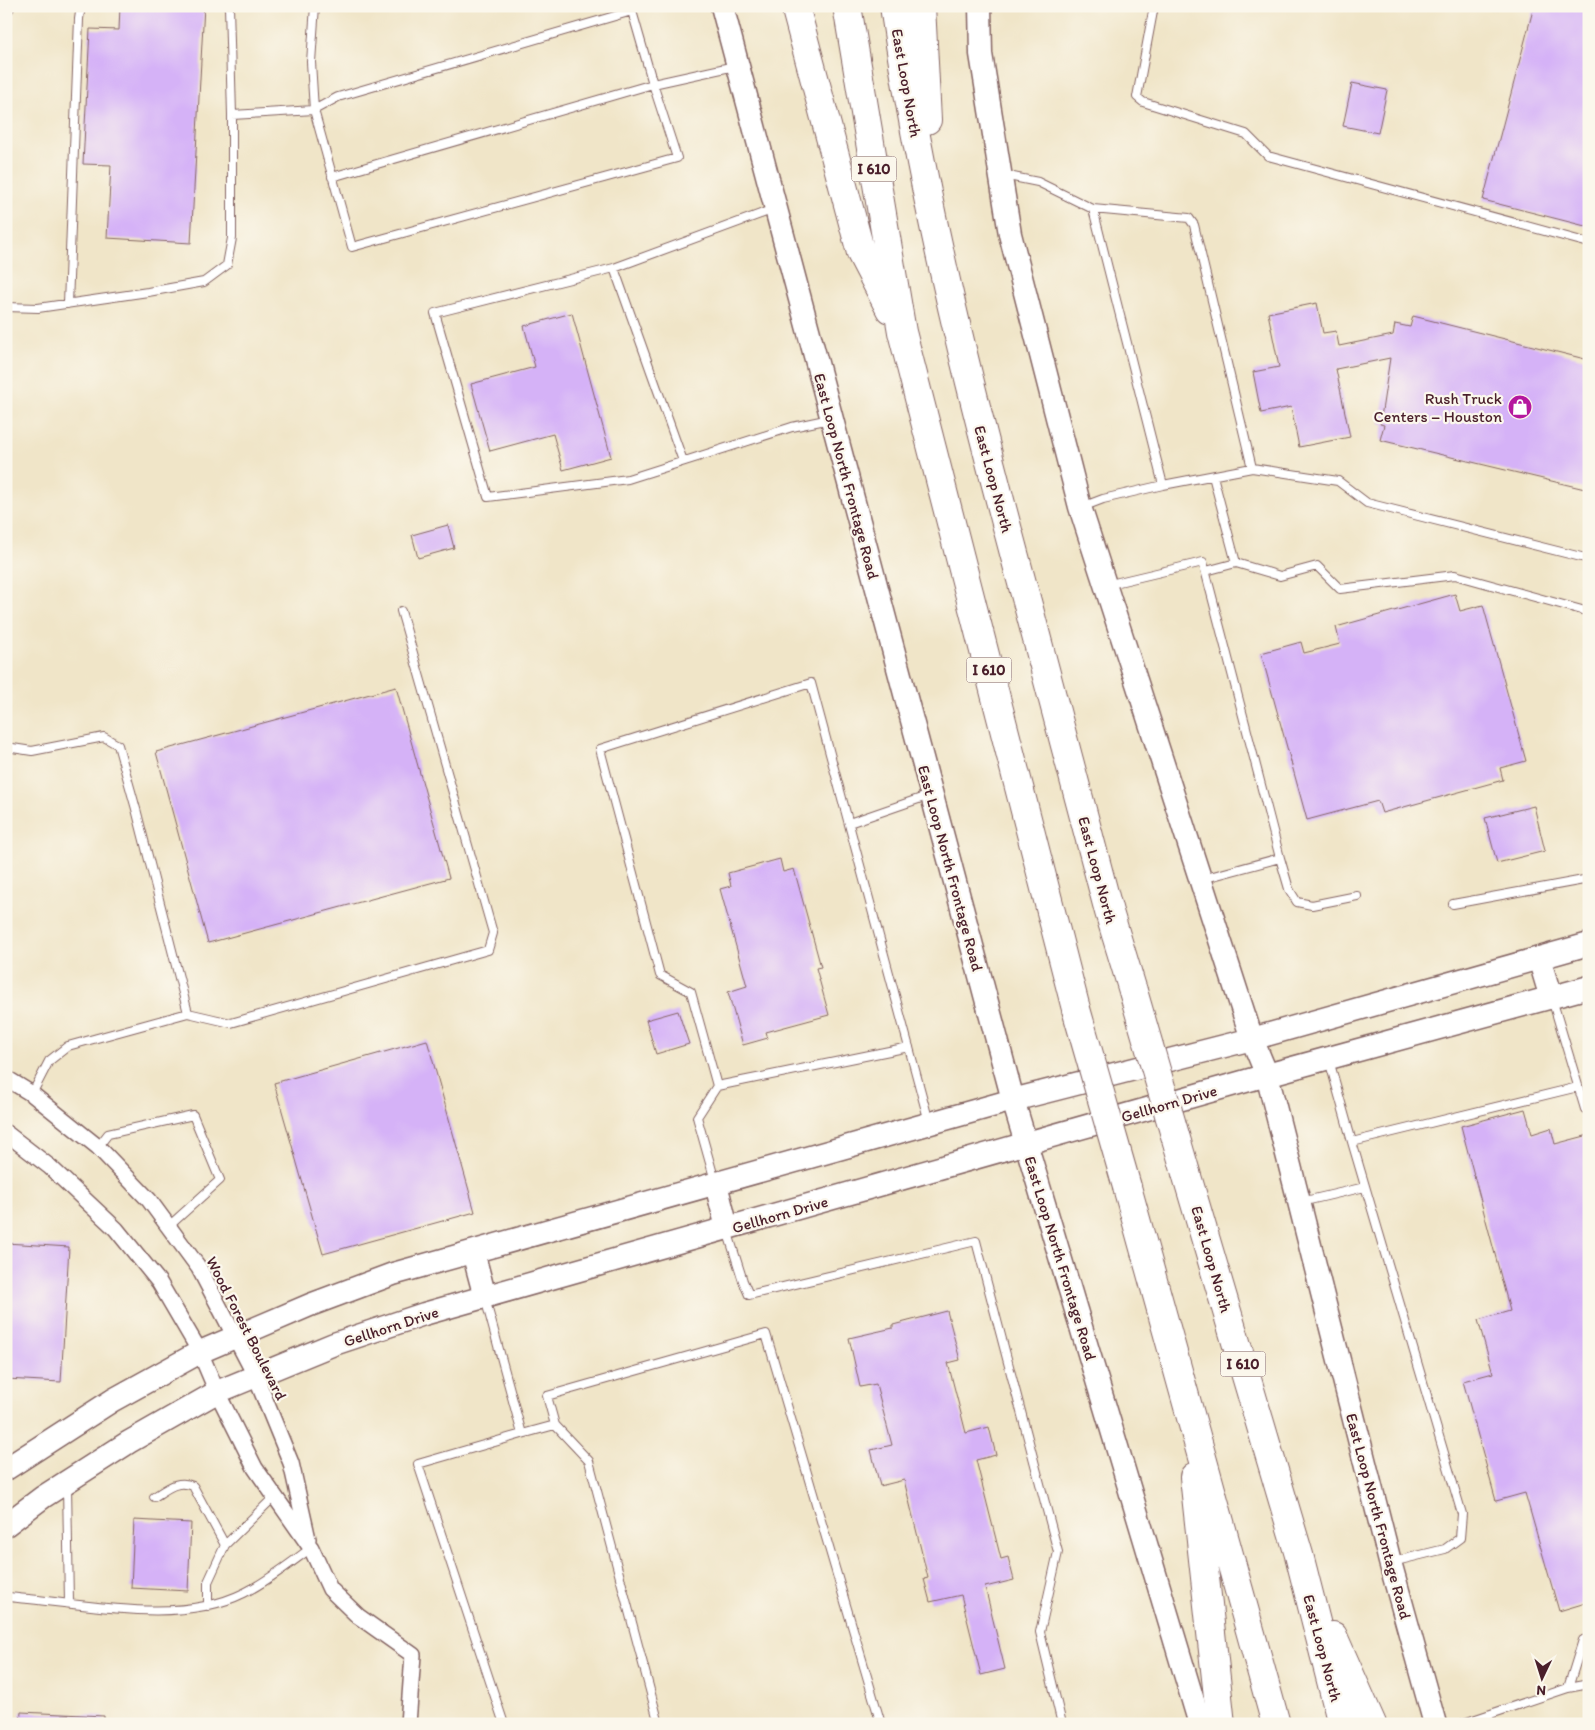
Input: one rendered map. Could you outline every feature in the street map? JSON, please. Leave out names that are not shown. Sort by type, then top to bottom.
[{"type":"highway","points":[[795,6],[861,253],[902,332]]},
{"type":"highway","name":"I 610","points":[[846,6],[902,332],[1076,1009],[1276,1724]]},
{"type":"highway","name":"East Loop North","points":[[894,6],[904,78],[932,221],[978,419],[1109,912],[1299,1555],[1342,1724]]},
{"type":"highway","points":[[921,6],[932,221]]},
{"type":"highway","points":[[1185,1394],[1221,1724]]},
{"type":"highway","points":[[1299,1555],[1372,1724]]},
{"type":"main road","name":"East Loop North Frontage Road","points":[[722,6],[1013,1100],[1200,1724]]},
{"type":"main road","name":"East Loop North Frontage Road","points":[[980,6],[981,54],[1010,234],[1080,508],[1252,1039],[1267,1074],[1390,1562],[1435,1724]]},
{"type":"main road","points":[[6,1469],[113,1400],[200,1352],[310,1305],[393,1274],[1013,1100],[1252,1039],[1589,944]]},
{"type":"main road","points":[[1539,958],[1551,998]]},
{"type":"main road","name":"Gellhorn Drive","points":[[6,1525],[67,1482],[129,1442],[217,1392],[334,1344],[485,1296],[1026,1144],[1267,1074],[1589,987]]},
{"type":"main road","points":[[716,1184],[727,1228]]},
{"type":"main road","points":[[474,1252],[485,1296]]},
{"type":"street","name":"Wood Forest Boulevard","points":[[6,1078],[32,1094],[98,1147],[149,1200],[200,1268],[255,1375],[291,1463],[310,1548]]},
{"type":"street","name":"Wood Forest Boulevard","points":[[6,1132],[50,1166],[116,1229],[159,1282],[200,1352],[217,1392],[255,1468],[310,1548],[330,1588],[358,1616],[413,1655],[408,1724]]},
{"type":"lane","points":[[68,304],[81,6]]},
{"type":"lane","points":[[6,307],[38,308],[204,282],[228,265],[232,238],[232,115],[229,6]]},
{"type":"lane","points":[[232,115],[314,110],[338,97],[632,12],[677,158],[352,247],[314,110],[311,62],[315,6]]},
{"type":"lane","points":[[1154,6],[1137,97],[1143,102],[1246,134],[1268,156],[1589,243]]},
{"type":"lane","points":[[332,177],[653,84],[737,65]]},
{"type":"lane","points":[[999,174],[1038,182],[1093,209],[1189,218],[1194,224],[1252,468]]},
{"type":"lane","points":[[776,208],[614,268],[435,313],[488,497],[628,479],[792,427],[832,419]]},
{"type":"lane","points":[[1093,209],[1163,485]]},
{"type":"lane","points":[[614,268],[683,461]]},
{"type":"lane","points":[[1080,508],[1103,499],[1163,485],[1252,468],[1338,481],[1367,503],[1589,558]]},
{"type":"lane","points":[[1213,476],[1236,563]]},
{"type":"lane","points":[[1104,585],[1203,562],[1289,889],[1297,902],[1312,905],[1357,896]]},
{"type":"lane","points":[[1206,571],[1236,563],[1280,576],[1317,566],[1340,590],[1455,575],[1589,612]]},
{"type":"lane","points":[[32,1094],[49,1061],[68,1046],[188,1013],[231,1023],[488,950],[493,933],[401,611]]},
{"type":"lane","points":[[717,1086],[691,992],[660,975],[600,749],[811,683],[930,1124]]},
{"type":"lane","points":[[6,747],[32,751],[104,737],[118,744],[188,1013]]},
{"type":"lane","points":[[849,823],[932,794]]},
{"type":"lane","points":[[1200,880],[1280,858]]},
{"type":"lane","points":[[1453,904],[1589,879]]},
{"type":"lane","points":[[1551,998],[1585,1109],[1589,1108]]},
{"type":"lane","points":[[716,1184],[697,1117],[717,1086],[909,1047]]},
{"type":"lane","points":[[1329,1058],[1365,1187],[1462,1514],[1460,1538],[1445,1549],[1390,1562]]},
{"type":"lane","points":[[1352,1142],[1578,1087]]},
{"type":"lane","points":[[98,1147],[108,1134],[193,1115],[220,1180],[169,1226]]},
{"type":"lane","points":[[1299,1202],[1365,1187]]},
{"type":"lane","points":[[727,1228],[749,1295],[976,1241],[1058,1552],[1040,1632],[1062,1724]]},
{"type":"lane","points":[[485,1296],[522,1434]]},
{"type":"lane","points":[[659,1724],[590,1460],[555,1425],[547,1396],[766,1334],[881,1724]]},
{"type":"lane","points":[[504,1724],[418,1464],[555,1425]]},
{"type":"lane","points":[[67,1482],[69,1603]]},
{"type":"lane","points":[[154,1497],[178,1483],[186,1483],[193,1486],[225,1545]]},
{"type":"lane","points":[[208,1606],[208,1582],[225,1545],[275,1496]]},
{"type":"lane","points":[[6,1597],[161,1611],[208,1606],[244,1593],[281,1570],[310,1548]]},
{"type":"lane","points":[[1568,1688],[1583,1640],[1589,1638]]},
{"type":"lane","points":[[1461,1724],[1568,1688],[1589,1684]]},
{"type":"building","points":[[120,6],[204,6],[191,243],[107,238],[111,165],[83,164],[90,29],[119,30]]},
{"type":"building","points":[[1534,6],[1589,6],[1589,227],[1483,200]]},
{"type":"building","points":[[1352,83],[1387,90],[1378,133],[1343,126]]},
{"type":"building","points":[[1317,303],[1323,333],[1336,331],[1339,346],[1393,335],[1395,324],[1410,327],[1413,316],[1589,360],[1589,490],[1380,440],[1384,425],[1380,424],[1390,358],[1336,369],[1350,437],[1299,447],[1291,407],[1261,413],[1253,372],[1279,367],[1268,313]]},
{"type":"building","points":[[572,313],[611,457],[563,470],[553,434],[490,451],[471,384],[535,367],[524,326]]},
{"type":"building","points":[[448,525],[454,548],[418,558],[412,535]]},
{"type":"building","points":[[1455,594],[1460,611],[1483,605],[1526,761],[1500,768],[1503,780],[1382,813],[1378,801],[1307,820],[1261,653],[1301,642],[1304,653],[1340,644],[1336,627]]},
{"type":"building","points":[[396,687],[449,878],[208,943],[156,752]]},
{"type":"building","points":[[1534,806],[1545,851],[1497,863],[1485,818]]},
{"type":"building","points":[[780,859],[783,872],[794,869],[821,967],[816,968],[829,1015],[766,1032],[768,1038],[743,1045],[728,992],[747,986],[720,889],[731,886],[728,873]]},
{"type":"building","points":[[678,1011],[689,1044],[656,1054],[646,1020]]},
{"type":"building","points":[[427,1040],[475,1212],[323,1254],[274,1083]]},
{"type":"building","points":[[1525,1109],[1532,1134],[1551,1128],[1555,1144],[1589,1135],[1589,1602],[1559,1611],[1525,1493],[1496,1501],[1463,1381],[1493,1373],[1478,1320],[1510,1311],[1461,1126]]},
{"type":"building","points":[[6,1243],[69,1247],[61,1382],[6,1379]]},
{"type":"building","points":[[947,1311],[960,1360],[948,1363],[966,1433],[989,1427],[996,1455],[976,1460],[1001,1559],[1008,1557],[1014,1580],[985,1587],[1005,1669],[981,1675],[961,1595],[930,1602],[924,1579],[928,1578],[904,1480],[880,1486],[871,1450],[892,1445],[876,1384],[860,1387],[849,1338],[893,1328],[893,1325]]},
{"type":"building","points":[[134,1520],[191,1523],[188,1591],[131,1588]]},
{"type":"building","points":[[21,1712],[104,1716],[104,1724],[20,1724]]},
{"type":"place","name":"Rush Truck Centers – Houston","points":[[1520,407]]}]
